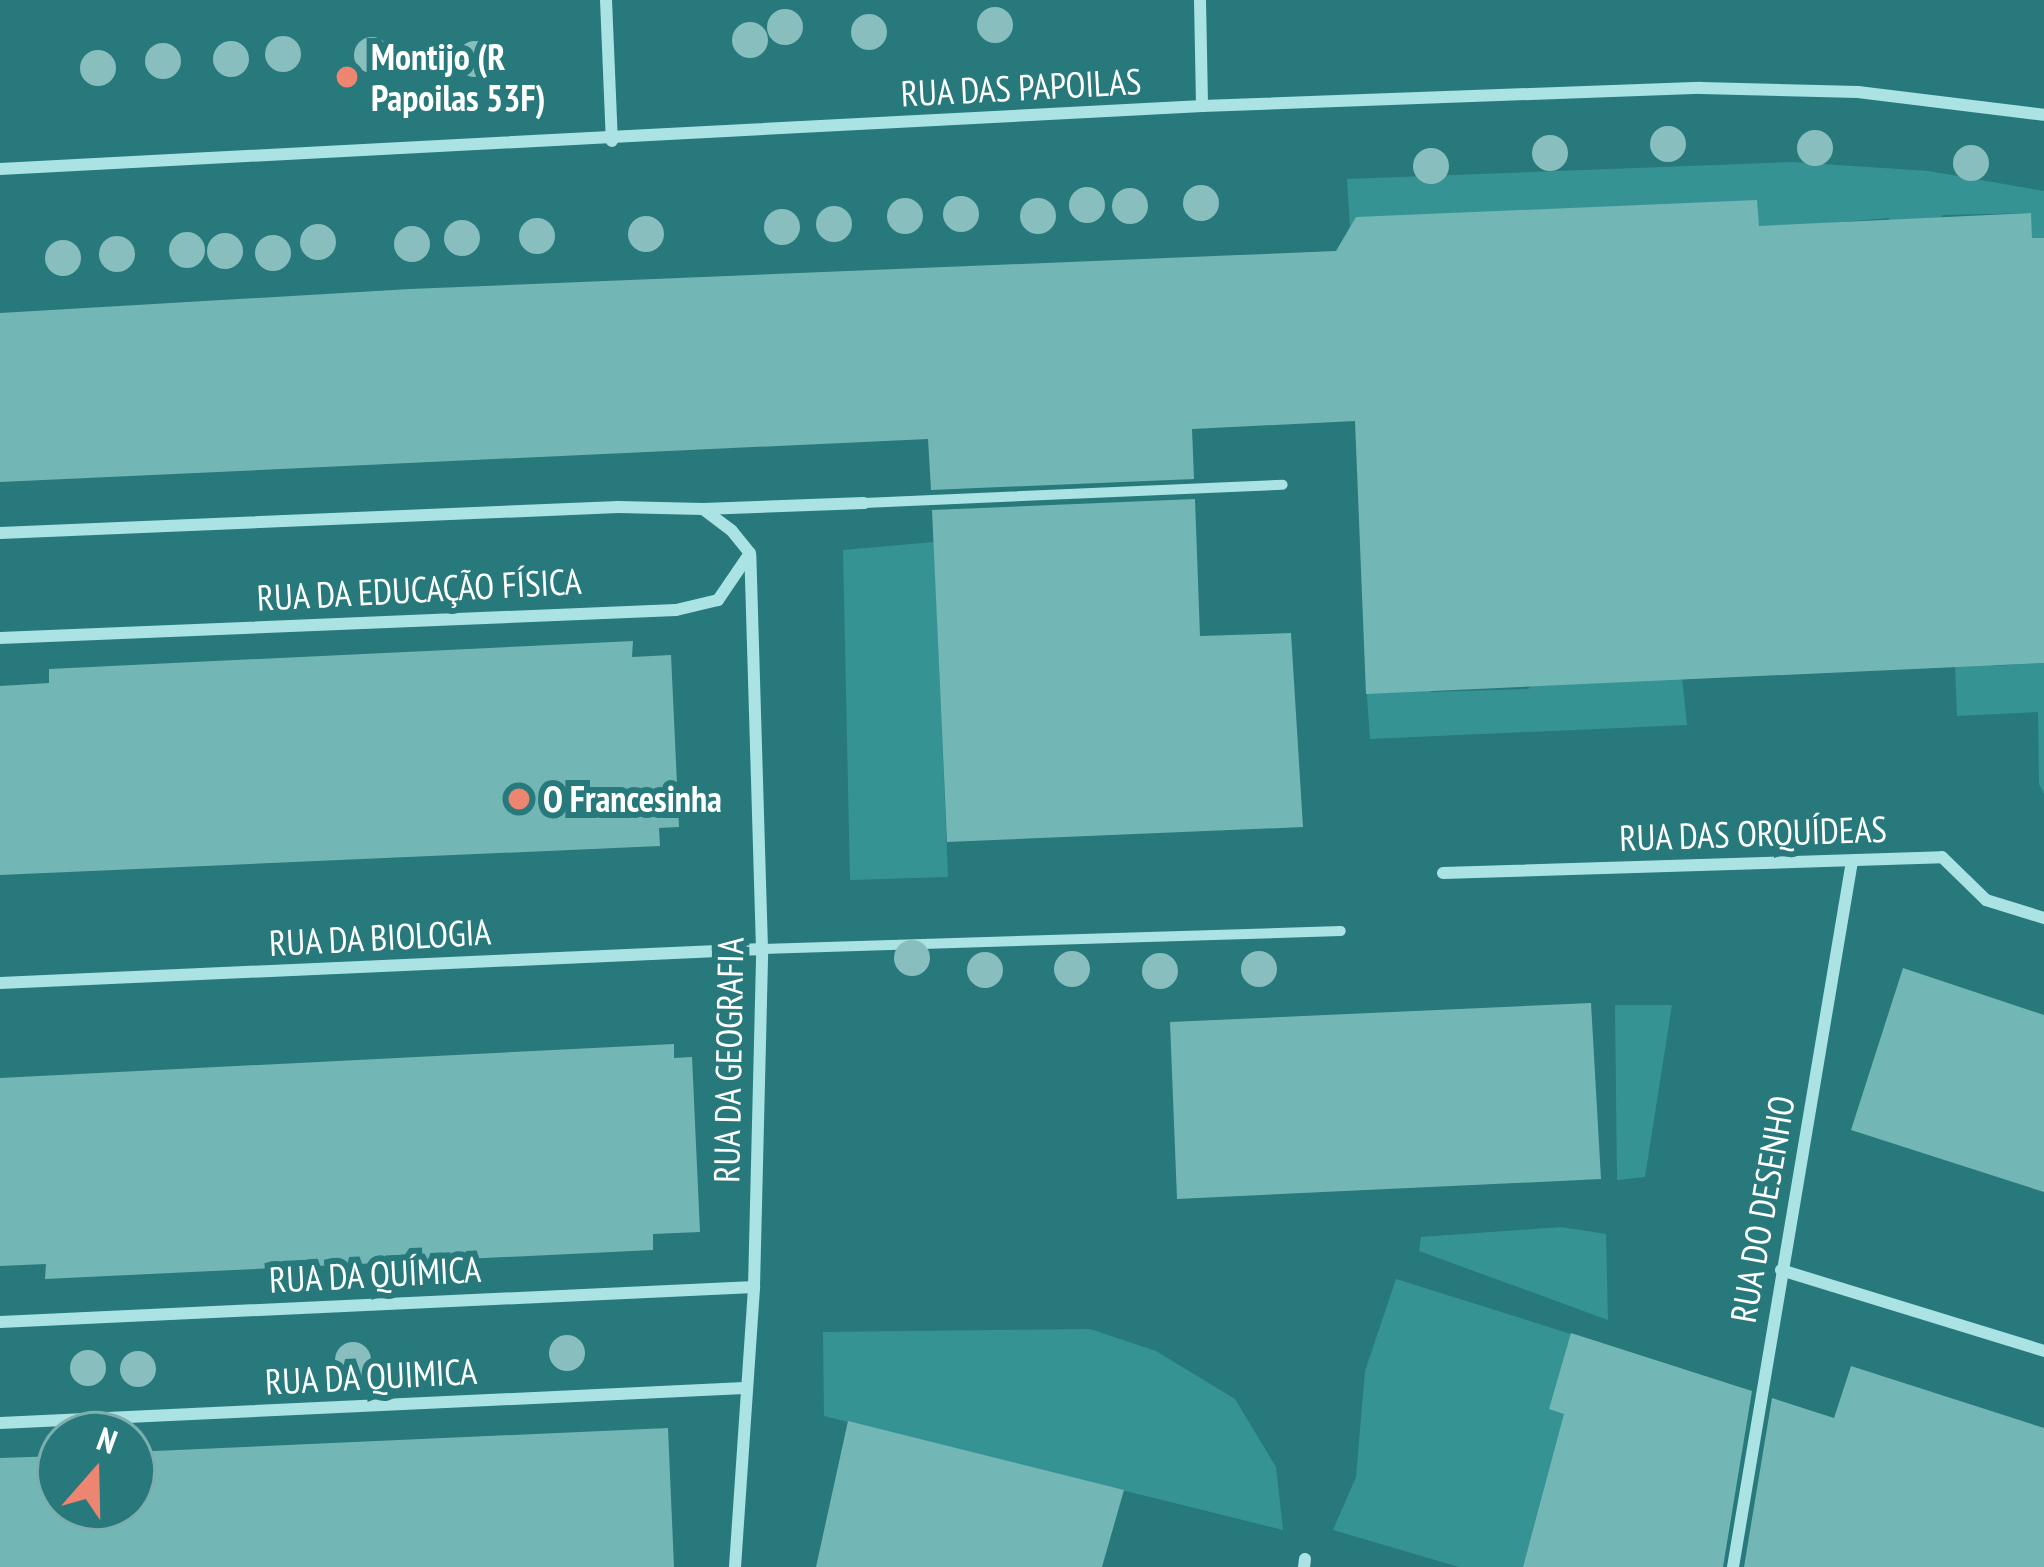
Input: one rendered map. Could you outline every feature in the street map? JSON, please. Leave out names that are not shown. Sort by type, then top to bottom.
[{"type":"street","points":[[606,0],[612,141]]},
{"type":"street","points":[[1200,0],[1202,106]]},
{"type":"street","name":"RUA DAS PAPOILAS","points":[[0,169],[612,141],[1202,106],[1700,88],[1858,92],[2044,115]]},
{"type":"street","name":"RUA DA EDUCAÇÃO FÍSICA","points":[[0,533],[1282,485]]},
{"type":"street","points":[[703,509],[732,531],[749,553]]},
{"type":"street","name":"RUA DA EDUCAÇÃO FÍSICA","points":[[0,638],[676,610],[718,599],[749,553]]},
{"type":"street","name":"RUA DA GEOGRAFIA","points":[[734,1567],[754,1287],[762,949],[749,553]]},
{"type":"street","name":"RUA DAS ORQUÍDEAS","points":[[1443,873],[1942,857],[1986,900],[2044,918]]},
{"type":"street","name":"RUA DO DESENHO","points":[[1733,1567],[1852,861]]},
{"type":"street","points":[[762,949],[1341,931]]},
{"type":"street","name":"RUA DA BIOLOGIA","points":[[0,983],[762,949]]},
{"type":"street","points":[[1781,1270],[2044,1351]]},
{"type":"street","name":"RUA DA QUÍMICA","points":[[0,1322],[754,1287]]},
{"type":"street","name":"RUA DA QUIMICA","points":[[0,1423],[745,1388]]},
{"type":"shaded area","points":[[1792,162],[1929,171],[2044,191],[2044,238],[2032,238],[2030,213],[1943,215],[1931,228],[1890,249],[1889,218],[1759,229],[1356,217],[1350,228],[1347,179]]},
{"type":"shaded area","points":[[934,542],[948,877],[850,880],[843,550]]},
{"type":"shaded area","points":[[1990,615],[1993,666],[2044,663],[2044,794],[2039,784],[2038,712],[1957,716],[1953,618]]},
{"type":"shaded area","points":[[1578,618],[1583,684],[1682,677],[1687,725],[1370,739],[1365,668],[1430,668],[1431,692],[1528,689],[1544,675]]},
{"type":"shaded area","points":[[1615,1005],[1672,1005],[1645,1177],[1617,1180]]},
{"type":"shaded area","points":[[1561,1227],[1606,1234],[1608,1320],[1419,1251],[1421,1237]]},
{"type":"shaded area","points":[[1396,1279],[1571,1334],[1700,1458],[1540,1506],[1523,1567],[1459,1567],[1333,1530],[1356,1477],[1365,1371]]},
{"type":"shaded area","points":[[1090,1329],[1156,1351],[1235,1399],[1276,1467],[1283,1530],[824,1416],[823,1332]]},
{"type":"building","points":[[1757,200],[1759,226],[2031,213],[2032,238],[2044,238],[2044,663],[1366,694],[1355,421],[1192,429],[1194,479],[931,490],[928,439],[0,482],[0,313],[410,289],[1336,251],[1356,217]]},
{"type":"building","points":[[1195,499],[1200,636],[1291,633],[1303,827],[947,842],[932,510]]},
{"type":"building","points":[[633,641],[632,657],[671,655],[679,827],[659,828],[660,846],[0,875],[0,686],[49,683],[49,669]]},
{"type":"building","points":[[1903,968],[2044,1015],[2044,1192],[1851,1130]]},
{"type":"building","points":[[1591,1003],[1601,1179],[1177,1199],[1170,1022]]},
{"type":"building","points":[[674,1044],[674,1058],[692,1057],[700,1232],[653,1234],[653,1250],[45,1279],[46,1264],[0,1266],[0,1078]]},
{"type":"building","points":[[1571,1333],[1752,1391],[1723,1567],[1523,1567],[1564,1414],[1549,1409]]},
{"type":"building","points":[[1851,1366],[2044,1428],[2044,1567],[1744,1567],[1772,1398],[1834,1418]]},
{"type":"building","points":[[848,1421],[1124,1490],[1102,1567],[816,1567]]},
{"type":"building","points":[[668,1428],[674,1567],[0,1567],[0,1458],[36,1457],[36,1531],[156,1531],[156,1451]]},
{"type":"place","name":"Montijo (R Papoilas 53F)","points":[[347,77]]},
{"type":"place","name":"O Francesinha","points":[[519,799]]}]
